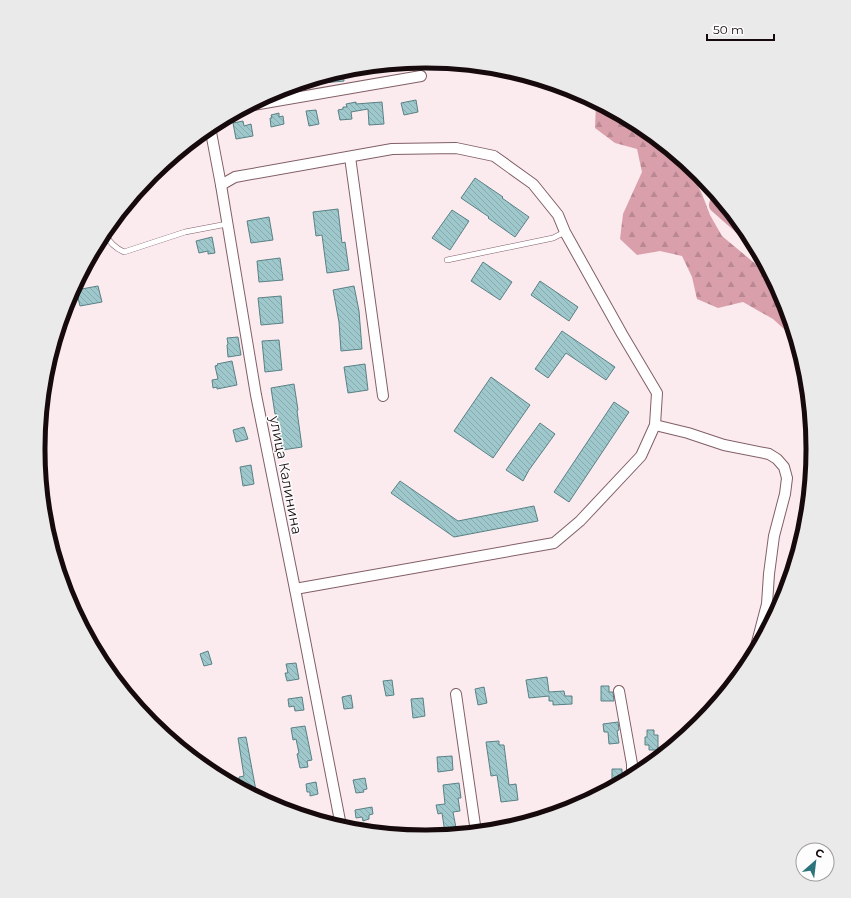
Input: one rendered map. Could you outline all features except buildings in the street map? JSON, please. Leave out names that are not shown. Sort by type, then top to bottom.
[{"type":"street","points":[[269,102],[421,76]]},
{"type":"street","name":"улица Калинина","points":[[211,135],[256,395],[340,820]]},
{"type":"street","points":[[221,185],[235,177],[392,149],[456,148],[494,156],[533,184],[558,215],[565,232],[657,393],[655,425],[642,456],[580,521],[554,543],[295,588]]},
{"type":"street","points":[[350,156],[384,396]]},
{"type":"street","points":[[655,425],[688,433],[724,445],[768,454],[784,467],[787,478],[785,494],[774,536],[767,604],[760,629]]},
{"type":"street","points":[[619,692],[632,768]]},
{"type":"street","points":[[456,694],[475,826]]},
{"type":"lane","points":[[108,240],[119,250],[124,252],[185,232],[227,224]]},
{"type":"lane","points":[[447,260],[553,238],[565,232]]},
{"type":"green space","points":[[596,109],[616,119],[657,147],[695,180],[710,215],[722,236],[758,266],[762,272],[777,303],[788,332],[773,319],[743,302],[718,308],[697,299],[692,277],[682,256],[660,251],[637,255],[620,239],[623,214],[642,172],[637,149],[615,143],[595,128]]}]
